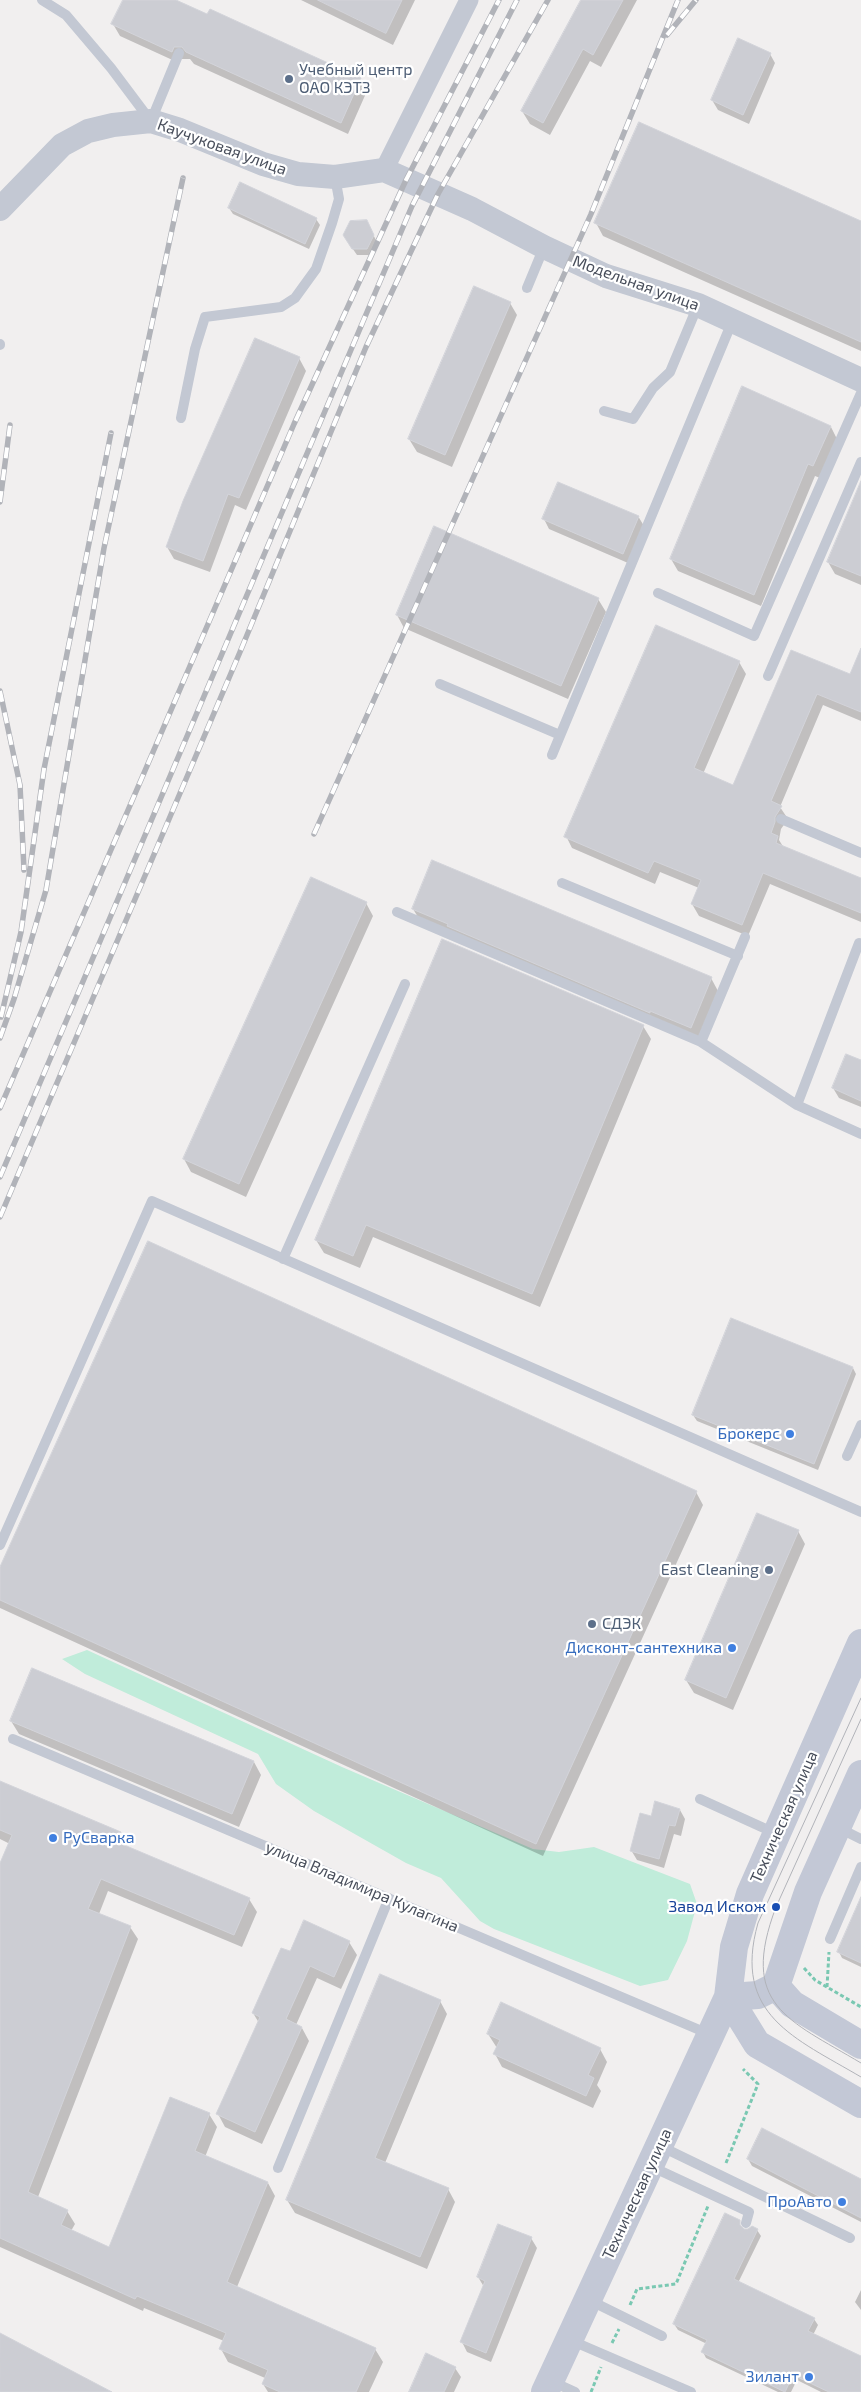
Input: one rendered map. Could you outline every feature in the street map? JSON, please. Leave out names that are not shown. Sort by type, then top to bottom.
[{"type":"main road","name":"Техническая улица","points":[[548,2386],[728,1997],[734,1947],[750,1894],[861,1643]]},
{"type":"main road","points":[[861,1774],[808,1892],[776,1986],[758,1996],[728,1997],[757,2044],[861,2104]]},
{"type":"main road","points":[[776,1986],[792,2004],[859,2039]]},
{"type":"street","points":[[384,170],[469,0]]},
{"type":"street","name":"Каучуковая улица","points":[[0,209],[62,145],[88,131],[113,125],[151,121],[180,130],[263,164],[298,174],[335,177],[384,170]]},
{"type":"street","name":"Модельная улица","points":[[384,170],[472,209],[544,247],[606,276],[698,305],[861,380]]},
{"type":"lane","points":[[42,0],[53,3],[66,15],[111,68],[151,121]]},
{"type":"lane","points":[[151,121],[179,53]]},
{"type":"lane","points":[[181,418],[195,350],[205,317],[281,307],[295,298],[316,269],[339,199],[335,177]]},
{"type":"lane","points":[[527,288],[544,247]]},
{"type":"lane","points":[[604,411],[633,419],[653,388],[670,372],[698,305]]},
{"type":"lane","points":[[552,755],[732,322]]},
{"type":"lane","points":[[658,593],[754,636],[861,393]]},
{"type":"lane","points":[[768,676],[861,462]]},
{"type":"lane","points":[[440,684],[560,735]]},
{"type":"lane","points":[[781,819],[861,853]]},
{"type":"lane","points":[[562,884],[738,956]]},
{"type":"lane","points":[[397,912],[701,1042],[797,1105],[861,1134]]},
{"type":"lane","points":[[701,1042],[745,937]]},
{"type":"lane","points":[[797,1105],[859,943]]},
{"type":"lane","points":[[283,1259],[405,984]]},
{"type":"lane","points":[[0,1545],[152,1201],[861,1512]]},
{"type":"lane","points":[[847,1456],[861,1425]]},
{"type":"lane","name":"улица Владимира Кулагина","points":[[13,1740],[710,2035]]},
{"type":"lane","points":[[700,1799],[777,1834]]},
{"type":"lane","points":[[837,1827],[861,1839]]},
{"type":"lane","points":[[830,1939],[861,1868]]},
{"type":"lane","points":[[278,2168],[389,1898]]},
{"type":"lane","points":[[654,2156],[721,2175],[850,2238]]},
{"type":"lane","points":[[654,2156],[712,2195],[749,2212],[746,2223]]},
{"type":"lane","points":[[588,2300],[662,2336]]},
{"type":"lane","points":[[569,2340],[691,2392]]},
{"type":"lane","points":[[548,2386],[575,2392]]},
{"type":"path","points":[[827,1987],[830,1939]]},
{"type":"path","points":[[803,1967],[815,1980],[861,2007]]},
{"type":"path","points":[[721,2175],[758,2084],[742,2069]]},
{"type":"path","points":[[591,2392],[637,2289],[676,2284],[712,2195]]},
{"type":"green space","points":[[87,1650],[342,1767],[533,1849],[559,1852],[594,1847],[690,1884],[697,1904],[687,1941],[668,1980],[640,1986],[494,1929],[480,1921],[441,1878],[406,1863],[314,1811],[276,1784],[258,1754],[85,1674],[62,1659]]},
{"type":"building","points":[[123,0],[176,0],[207,14],[210,9],[361,78],[341,123],[186,52],[182,47],[174,47],[172,52],[111,24]]},
{"type":"building","points":[[318,0],[402,0],[386,33]]},
{"type":"building","points":[[581,0],[623,0],[593,55],[583,49],[543,123],[521,111]]},
{"type":"building","points":[[738,38],[771,53],[743,115],[711,100]]},
{"type":"building","points":[[639,122],[861,221],[861,342],[594,223]]},
{"type":"building","points":[[240,182],[317,218],[305,244],[228,208]]},
{"type":"building","points":[[367,220],[374,235],[367,249],[352,249],[343,235],[350,221]]},
{"type":"building","points":[[474,286],[511,302],[445,455],[408,439]]},
{"type":"building","points":[[255,338],[300,357],[239,498],[228,494],[203,561],[166,547],[183,501]]},
{"type":"building","points":[[742,386],[831,426],[813,466],[808,464],[754,595],[670,559]]},
{"type":"building","points":[[861,481],[861,576],[827,562]]},
{"type":"building","points":[[558,482],[639,516],[623,554],[542,519]]},
{"type":"building","points":[[434,526],[599,598],[561,686],[396,615]]},
{"type":"building","points":[[656,625],[740,661],[694,768],[733,785],[791,650],[850,674],[861,648],[861,712],[817,694],[771,801],[782,806],[775,817],[771,833],[778,836],[776,843],[861,878],[861,913],[763,873],[742,925],[691,904],[701,880],[654,861],[648,873],[564,837]]},
{"type":"building","points":[[432,860],[712,977],[691,1028],[650,1011],[650,1013],[447,926],[448,924],[412,909]]},
{"type":"building","points":[[311,877],[367,902],[239,1184],[183,1159]]},
{"type":"building","points":[[442,939],[644,1025],[532,1294],[366,1225],[353,1256],[315,1240]]},
{"type":"building","points":[[846,1054],[861,1060],[861,1101],[832,1088]]},
{"type":"building","points":[[148,1241],[697,1491],[536,1844],[0,1600],[0,1567]]},
{"type":"building","points":[[731,1318],[853,1367],[814,1464],[692,1415]]},
{"type":"building","points":[[757,1513],[799,1530],[726,1698],[685,1680]]},
{"type":"building","points":[[32,1668],[254,1761],[232,1814],[10,1721]]},
{"type":"building","points":[[0,1781],[121,1832],[117,1842],[250,1898],[234,1935],[101,1879],[88,1909],[131,1926],[28,2192],[68,2210],[61,2225],[109,2247],[170,2097],[210,2113],[195,2151],[268,2182],[227,2282],[376,2348],[356,2392],[280,2392],[262,2384],[268,2370],[219,2349],[226,2333],[137,2296],[135,2299],[0,2238],[0,1863],[12,1835],[0,1830]]},
{"type":"building","points":[[655,1801],[680,1809],[675,1826],[669,1825],[659,1859],[630,1851],[640,1813],[651,1816]]},
{"type":"building","points":[[861,1897],[861,1963],[837,1952]]},
{"type":"building","points":[[304,1920],[350,1941],[334,1977],[310,1966],[286,2019],[302,2027],[255,2132],[216,2114],[260,2017],[252,2013],[281,1948],[290,1951]]},
{"type":"building","points":[[380,1974],[441,2000],[375,2158],[449,2188],[420,2257],[286,2200]]},
{"type":"building","points":[[501,2002],[601,2048],[588,2075],[594,2078],[586,2096],[493,2054],[500,2040],[487,2034]]},
{"type":"building","points":[[762,2128],[861,2179],[861,2218],[747,2159]]},
{"type":"building","points":[[725,2213],[740,2220],[740,2225],[744,2229],[752,2226],[758,2229],[734,2279],[815,2318],[808,2331],[861,2356],[861,2392],[829,2392],[793,2375],[785,2392],[701,2352],[707,2340],[673,2324]]},
{"type":"building","points":[[498,2224],[532,2237],[486,2353],[460,2342],[485,2281],[477,2277]]},
{"type":"building","points":[[0,2333],[112,2392],[0,2392]]},
{"type":"building","points":[[426,2353],[456,2367],[444,2392],[409,2392]]},
{"type":"tram line","points":[[861,1698],[758,1923],[752,1954],[754,1980],[762,2002],[775,2020],[813,2049],[861,2077]]},
{"type":"tram line","points":[[861,1719],[776,1907],[766,1940],[763,1967],[767,1988],[777,2005],[792,2020],[811,2034],[861,2063]]},
{"type":"railway","points":[[0,1108],[294,424],[406,180],[499,0]]},
{"type":"railway","points":[[0,1177],[412,206],[517,0]]},
{"type":"railway","points":[[0,1217],[240,652],[366,347],[438,194],[548,0]]},
{"type":"railway","points":[[314,834],[591,214],[678,0]]},
{"type":"railway","points":[[667,35],[696,0]]},
{"type":"railway","points":[[0,1038],[14,999],[46,890],[104,548],[183,178]]},
{"type":"railway","points":[[0,502],[10,425]]},
{"type":"railway","points":[[1,1017],[21,932],[44,769],[111,433]]},
{"type":"railway","points":[[0,691],[20,785],[24,870]]},
{"type":"place","name":"Учебный центр ОАО КЭТЗ","points":[[289,79]]},
{"type":"place","name":"Брокерс","points":[[790,1434]]},
{"type":"place","name":"East Cleaning","points":[[769,1570]]},
{"type":"place","name":"СДЭК","points":[[592,1624]]},
{"type":"place","name":"Дисконт-сантехника","points":[[732,1648]]},
{"type":"place","name":"РуСварка","points":[[53,1838]]},
{"type":"place","name":"Завод Искож","points":[[776,1907]]},
{"type":"place","name":"ПроАвто","points":[[842,2202]]},
{"type":"place","name":"Зилант","points":[[809,2377]]}]
